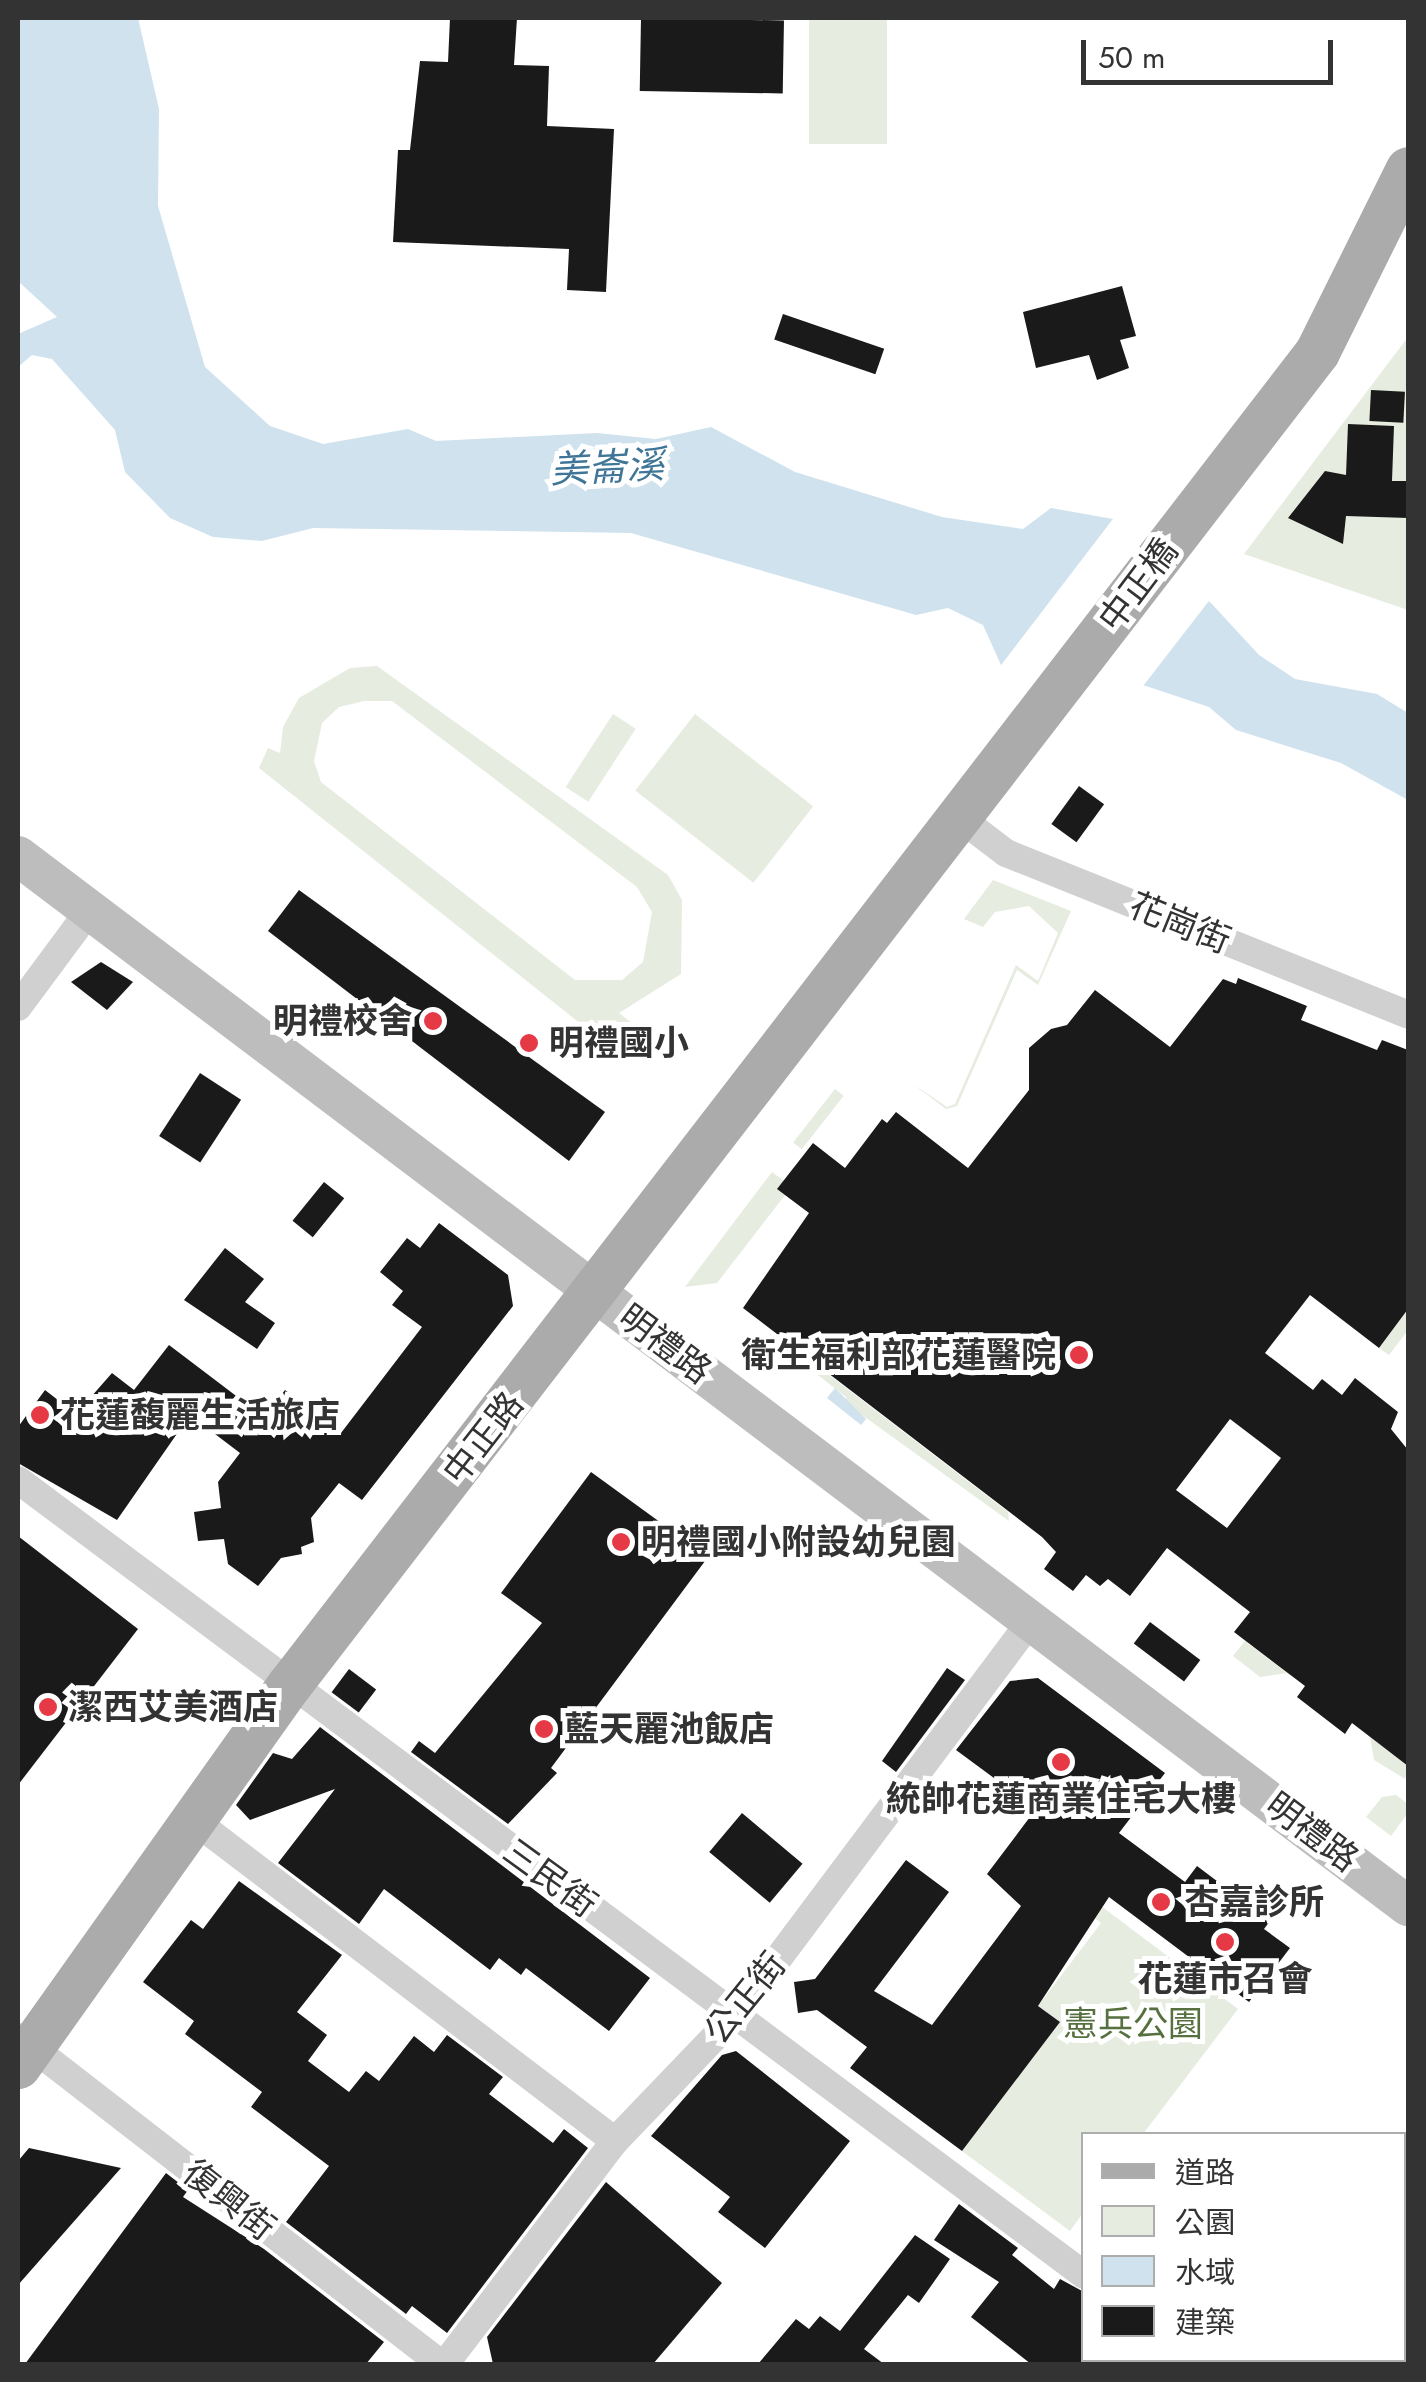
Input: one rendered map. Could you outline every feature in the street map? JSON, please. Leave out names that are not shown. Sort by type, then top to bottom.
[{"type":"main road","name":"中正橋","points":[[960,818],[1317,352],[1366,264],[1408,170]]},
{"type":"main road","name":"中正路","points":[[22,2049],[289,1685],[597,1293],[960,818]]},
{"type":"street","name":"花崗街","points":[[960,818],[1006,853],[1408,1015]]},
{"type":"street","name":"明禮路","points":[[18,856],[1408,1906]]},
{"type":"street","points":[[18,1007],[89,911]]},
{"type":"street","name":"三民街","points":[[18,1480],[1081,2273]]},
{"type":"street","name":"公正街","points":[[443,2364],[616,2141],[736,2016],[1032,1620]]},
{"type":"street","points":[[192,1818],[616,2141]]},
{"type":"street","name":"復興街","points":[[22,2049],[443,2364]]},
{"type":"green space","points":[[809,18],[887,18],[887,144],[809,144]]},
{"type":"green space","points":[[1408,337],[1408,610],[1244,554]]},
{"type":"green space","points":[[377,666],[668,875],[682,900],[681,974],[619,1013],[633,1024],[616,1052],[259,768],[268,748],[280,753],[283,727],[299,698],[350,668]],"holes":[[[364,701],[392,701],[637,887],[652,912],[643,962],[622,980],[575,980],[321,782],[314,761],[322,723],[339,707]]]},
{"type":"green space","points":[[613,714],[636,729],[588,802],[566,787]]},
{"type":"green space","points":[[695,714],[813,806],[753,883],[635,790]]},
{"type":"green space","points":[[993,880],[1071,911],[1038,985],[1017,970],[957,1106],[946,1109],[913,1084],[947,1107],[955,1104],[1016,965],[1038,981],[1058,933],[1029,906],[995,912],[983,927],[964,919]]},
{"type":"green space","points":[[835,1089],[844,1096],[802,1149],[793,1143]]},
{"type":"green space","points":[[772,1172],[784,1181],[785,1195],[717,1283],[685,1287]]},
{"type":"green space","points":[[1408,1309],[1408,1330],[1389,1355],[1379,1348]]},
{"type":"green space","points":[[799,1352],[1008,1512],[1009,1521],[844,1402],[846,1397],[795,1357]]},
{"type":"green space","points":[[1261,1621],[1247,1643],[1287,1673],[1260,1677],[1233,1656]]},
{"type":"green space","points":[[1370,1737],[1408,1765],[1405,1779],[1374,1760]]},
{"type":"green space","points":[[1396,1795],[1408,1804],[1408,1813],[1391,1836],[1366,1817],[1382,1797]]},
{"type":"green space","name":"憲兵公園","points":[[1093,1900],[1238,2009],[1145,2132],[1081,2132],[1081,2216],[1070,2231],[962,2151],[1060,2022],[1038,2006],[1101,1923],[1073,1901]]},
{"type":"water","name":"美崙溪","points":[[18,18],[138,18],[159,109],[158,206],[205,367],[270,426],[323,444],[408,429],[436,441],[597,433],[656,439],[711,427],[795,472],[942,517],[1023,529],[1051,508],[1113,519],[1211,603],[1259,655],[1295,679],[1377,694],[1408,713],[1408,800],[1341,763],[1236,730],[1209,707],[1146,686],[1001,665],[983,625],[948,608],[916,615],[631,533],[313,528],[262,541],[213,537],[170,518],[125,472],[115,430],[52,359],[32,355],[18,367],[18,334],[57,317],[18,281]]},
{"type":"water","points":[[835,1388],[866,1419],[861,1425],[827,1398]]},
{"type":"pier","points":[[1116,515],[1212,597],[1140,690],[998,669]]},
{"type":"building","points":[[450,18],[517,18],[514,65],[549,66],[547,126],[614,129],[606,292],[567,290],[569,249],[393,242],[398,150],[410,150],[420,61],[448,62]]},
{"type":"building","points":[[641,18],[784,20],[783,93],[640,91]]},
{"type":"building","points":[[1122,286],[1136,336],[1120,340],[1129,368],[1097,380],[1089,355],[1036,368],[1023,312]]},
{"type":"building","points":[[783,314],[884,349],[875,374],[774,340]]},
{"type":"building","points":[[1371,390],[1405,392],[1403,423],[1369,421]]},
{"type":"building","points":[[1348,424],[1394,426],[1392,481],[1408,481],[1408,518],[1346,516],[1343,544],[1288,518],[1325,471],[1346,475]]},
{"type":"building","points":[[1079,786],[1104,804],[1076,842],[1051,824]]},
{"type":"building","name":"明禮校舍","points":[[299,890],[605,1112],[569,1161],[268,931]]},
{"type":"building","points":[[101,962],[133,982],[107,1010],[71,982]]},
{"type":"building","name":"衛生福利部花蓮醫院","points":[[1238,978],[1307,1006],[1301,1020],[1377,1050],[1382,1040],[1408,1050],[1408,1309],[1379,1348],[1310,1295],[1265,1353],[1313,1390],[1322,1379],[1342,1395],[1355,1378],[1398,1412],[1391,1429],[1408,1450],[1408,1766],[1352,1723],[1345,1734],[1297,1697],[1305,1686],[1234,1632],[1250,1612],[1167,1548],[1130,1596],[1108,1579],[1100,1586],[1086,1575],[1073,1591],[1044,1569],[1056,1552],[1042,1537],[743,1308],[809,1213],[777,1189],[813,1143],[845,1168],[882,1119],[887,1123],[896,1112],[968,1168],[1029,1090],[1029,1048],[1051,1029],[1067,1025],[1095,990],[1170,1047],[1223,979],[1236,984]],"holes":[[[1230,1419],[1281,1458],[1227,1528],[1176,1490]]]},
{"type":"building","points":[[200,1073],[241,1100],[200,1163],[159,1136]]},
{"type":"building","points":[[324,1182],[344,1198],[313,1237],[293,1221]]},
{"type":"building","points":[[439,1223],[508,1275],[513,1306],[362,1500],[339,1483],[311,1518],[314,1542],[301,1547],[302,1554],[281,1558],[258,1586],[228,1564],[224,1539],[198,1541],[194,1512],[221,1508],[218,1482],[240,1453],[190,1415],[117,1520],[18,1463],[18,1427],[45,1390],[76,1414],[112,1373],[134,1390],[169,1345],[264,1417],[285,1390],[341,1433],[422,1327],[392,1305],[403,1291],[380,1272],[407,1238],[420,1248]]},
{"type":"building","points":[[225,1248],[264,1279],[245,1302],[275,1323],[257,1349],[184,1300]]},
{"type":"building","points":[[591,1472],[708,1557],[551,1768],[557,1773],[508,1824],[411,1752],[419,1741],[435,1753],[542,1623],[501,1593]]},
{"type":"building","name":"潔西艾美酒店","points":[[18,1536],[138,1629],[18,1785]]},
{"type":"building","points":[[1150,1622],[1200,1660],[1184,1681],[1134,1644]]},
{"type":"building","points":[[947,1668],[965,1680],[896,1772],[882,1761]]},
{"type":"building","points":[[349,1669],[376,1689],[359,1713],[332,1692]]},
{"type":"building","points":[[1038,1678],[1165,1773],[1119,1833],[1185,1882],[1197,1866],[1270,1921],[1264,1929],[1290,1948],[1249,2002],[1109,1897],[1038,2006],[1060,2022],[962,2151],[850,2068],[867,2047],[817,2010],[798,2013],[794,1982],[815,1979],[906,1860],[949,1892],[874,1991],[932,2025],[1021,1906],[987,1874],[1036,1809],[956,1750],[1010,1681]]},
{"type":"building","points":[[320,1727],[650,1978],[609,2031],[526,1968],[521,1975],[499,1958],[490,1970],[384,1889],[359,1924],[278,1863],[335,1789],[250,1820],[236,1805],[273,1753],[292,1759]]},
{"type":"building","points":[[742,1813],[803,1864],[770,1903],[709,1852]]},
{"type":"building","points":[[239,1881],[342,1955],[297,2012],[327,2035],[308,2061],[349,2092],[366,2071],[379,2081],[414,2036],[434,2052],[447,2035],[503,2077],[489,2094],[553,2143],[564,2129],[588,2148],[447,2333],[412,2306],[406,2314],[286,2222],[329,2166],[251,2107],[262,2092],[185,2034],[194,2021],[143,1982],[191,1920],[203,1929]]},
{"type":"building","points":[[736,2051],[850,2141],[765,2248],[718,2212],[730,2197],[651,2136],[722,2055]]},
{"type":"building","points":[[29,2148],[121,2168],[18,2285],[18,2161]]},
{"type":"building","points":[[166,2173],[188,2190],[183,2197],[264,2249],[384,2342],[366,2364],[25,2364]]},
{"type":"building","points":[[606,2182],[722,2283],[653,2364],[493,2364],[487,2337]]},
{"type":"building","points":[[959,2204],[1018,2248],[1012,2255],[1054,2289],[1060,2279],[1081,2290],[1081,2362],[1121,2364],[1031,2364],[971,2317],[999,2282],[934,2240]]},
{"type":"building","points":[[915,2235],[950,2259],[919,2303],[908,2295],[864,2349],[884,2364],[758,2364],[796,2319],[809,2329],[820,2316],[840,2331]]},
{"type":"place","name":"明禮校舍","points":[[433,1021]]},
{"type":"place","name":"明禮國小","points":[[529,1043]]},
{"type":"place","name":"衛生福利部花蓮醫院","points":[[1079,1355]]},
{"type":"place","name":"花蓮馥麗生活旅店","points":[[40,1415]]},
{"type":"place","name":"明禮國小附設幼兒園","points":[[621,1542]]},
{"type":"place","name":"潔西艾美酒店","points":[[48,1707]]},
{"type":"place","name":"藍天麗池飯店","points":[[544,1729]]},
{"type":"place","name":"統帥花蓮商業住宅大樓","points":[[1061,1762]]},
{"type":"place","name":"杏嘉診所","points":[[1161,1902]]},
{"type":"place","name":"花蓮市召會","points":[[1225,1942]]}]
